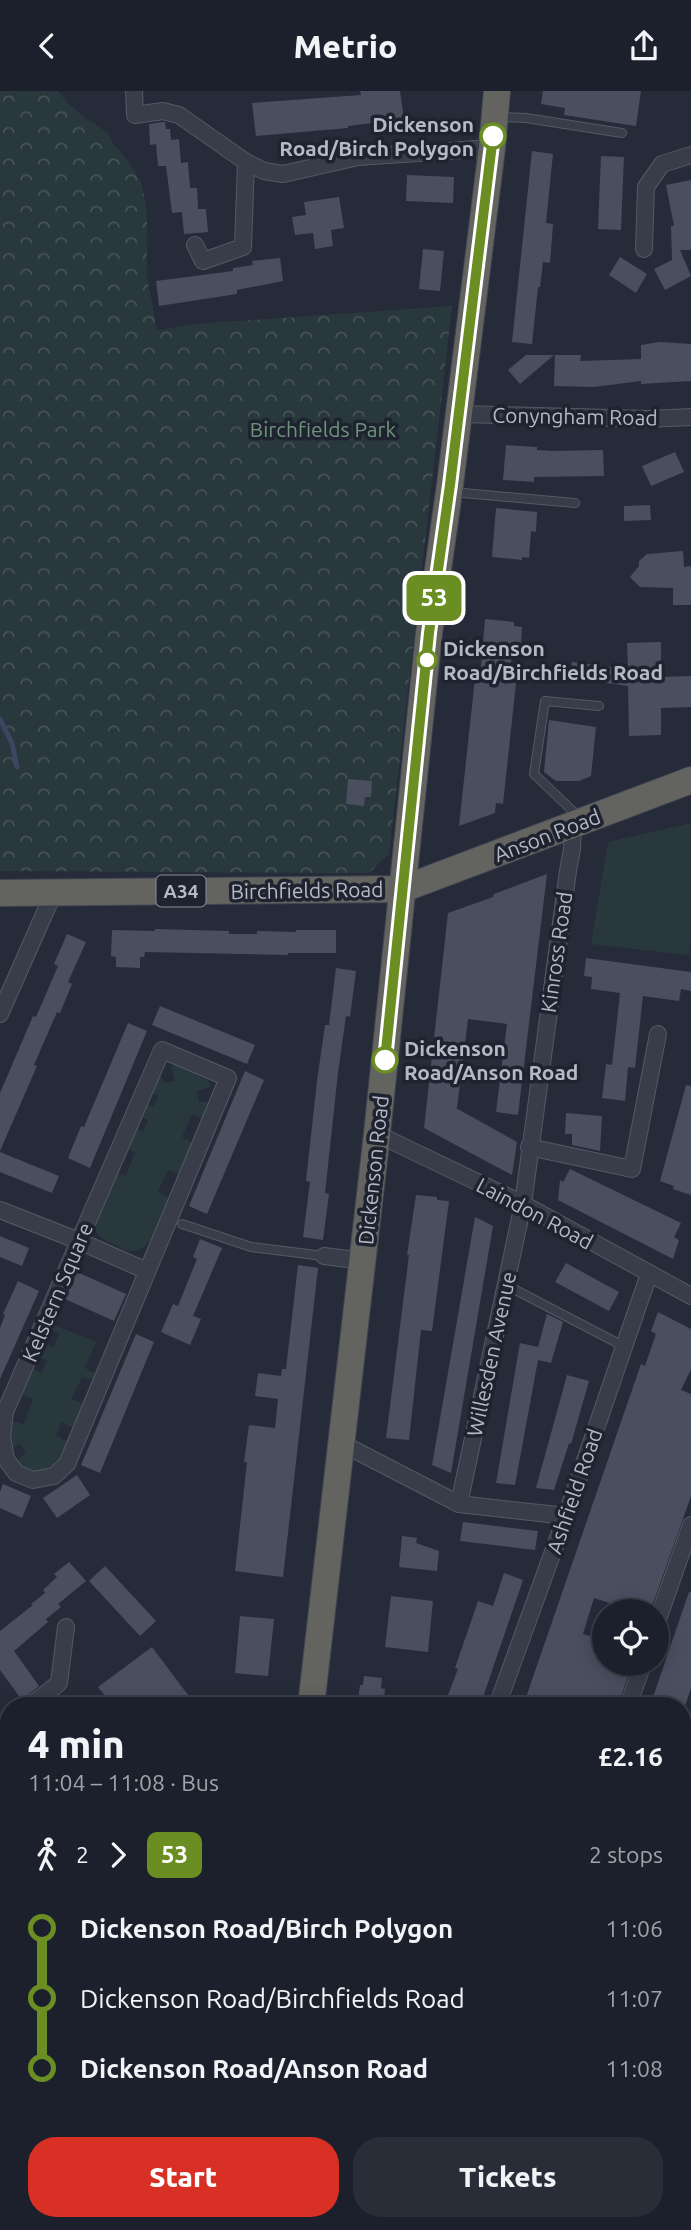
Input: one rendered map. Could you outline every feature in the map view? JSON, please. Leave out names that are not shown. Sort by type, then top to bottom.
[{"type":"highway","name":"Dickenson Road","points":[[312,1697],[377,1134],[429,633],[459,414],[496,104]]},
{"type":"highway","name":"Anson Road","points":[[403,889],[691,780]]},
{"type":"highway","name":"Birchfields Road","points":[[0,893],[403,889]]},
{"type":"street","points":[[134,91],[135,115],[163,111],[178,115],[246,162],[264,171],[284,174],[358,156],[492,148]]},
{"type":"street","points":[[644,249],[646,187],[662,164],[691,155]]},
{"type":"street","points":[[195,245],[203,261],[243,247],[246,162]]},
{"type":"street","name":"Conyngham Road","points":[[459,414],[649,419],[691,417]]},
{"type":"street","name":"Kinross Road","points":[[523,1204],[568,871],[578,823]]},
{"type":"street","points":[[0,1014],[54,892]]},
{"type":"street","points":[[529,1147],[632,1168],[658,1034]]},
{"type":"street","name":"Kelstern Square","points":[[162,1050],[228,1078],[176,1222],[147,1272],[67,1464],[54,1476],[33,1480],[16,1473],[6,1459],[2,1437],[5,1412],[79,1241],[162,1050]]},
{"type":"street","name":"Laindon Road","points":[[377,1134],[523,1204],[649,1274],[690,1292]]},
{"type":"street","name":"Willesden Avenue","points":[[459,1504],[523,1204]]},
{"type":"street","points":[[0,1210],[79,1241],[147,1272]]},
{"type":"street","points":[[324,1257],[363,1261]]},
{"type":"street","name":"Ashfield Road","points":[[500,1697],[649,1274]]},
{"type":"street","points":[[341,1443],[459,1504],[566,1516]]},
{"type":"street","points":[[665,1599],[691,1525]]},
{"type":"street","points":[[41,1697],[58,1683],[66,1627]]},
{"type":"street","points":[[631,1697],[639,1676]]},
{"type":"lane","points":[[496,104],[526,118],[622,133]]},
{"type":"lane","points":[[449,491],[575,503]]},
{"type":"lane","points":[[578,823],[534,774],[545,701],[599,706]]},
{"type":"lane","points":[[176,1222],[251,1247],[324,1257]]},
{"type":"lane","points":[[506,1285],[623,1346]]},
{"type":"green space","name":"Birchfields Park","points":[[0,91],[58,91],[82,116],[107,132],[129,162],[142,185],[147,211],[147,277],[157,330],[196,324],[452,306],[389,854],[369,873],[0,871]]},
{"type":"green space","points":[[691,823],[689,955],[591,944],[608,842]]},
{"type":"green space","points":[[177,1065],[207,1080],[211,1087],[197,1091],[199,1102],[211,1102],[206,1120],[192,1114],[182,1137],[196,1145],[182,1175],[168,1170],[158,1192],[171,1199],[156,1233],[145,1246],[128,1251],[101,1237],[92,1220],[112,1172],[126,1176],[135,1152],[123,1147],[131,1126],[143,1132],[148,1120],[136,1114],[142,1102],[154,1107],[158,1096],[147,1091],[159,1071],[164,1083],[175,1081],[171,1066]]},
{"type":"green space","points":[[50,1323],[96,1342],[85,1368],[97,1375],[96,1381],[82,1377],[71,1399],[87,1405],[76,1429],[61,1422],[56,1436],[70,1443],[62,1460],[51,1471],[36,1471],[28,1470],[16,1462],[26,1453],[21,1444],[9,1449],[9,1420],[24,1424],[33,1399],[19,1393],[29,1368],[42,1373],[47,1361],[34,1354],[41,1342],[53,1347],[60,1334],[47,1328]]},
{"type":"building","points":[[360,91],[400,91],[404,119],[348,128],[256,136],[252,103],[361,95]]},
{"type":"building","points":[[543,91],[641,91],[636,126],[564,115],[565,108],[541,104]]},
{"type":"building","points":[[165,122],[166,129],[170,129],[171,140],[179,139],[181,163],[188,162],[190,188],[197,188],[198,209],[206,209],[208,232],[184,234],[182,212],[172,213],[166,166],[158,166],[156,144],[150,145],[149,124]]},
{"type":"building","points":[[532,151],[553,154],[546,223],[553,224],[550,263],[543,262],[538,287],[532,344],[512,342]]},
{"type":"building","points":[[601,156],[624,157],[621,230],[598,229]]},
{"type":"building","points":[[407,175],[454,177],[453,203],[406,201]]},
{"type":"building","points":[[691,180],[691,250],[680,250],[691,276],[665,290],[654,269],[672,260],[671,226],[674,226],[666,185]]},
{"type":"building","points":[[339,197],[344,228],[331,230],[333,246],[315,249],[313,233],[295,235],[292,217],[306,215],[304,202]]},
{"type":"building","points":[[423,249],[444,251],[440,291],[419,289]]},
{"type":"building","points":[[620,257],[647,274],[636,293],[609,275]]},
{"type":"building","points":[[280,258],[283,281],[237,290],[237,294],[159,306],[156,281],[233,271],[233,268],[253,265],[252,261]]},
{"type":"building","points":[[659,342],[691,344],[691,381],[641,384],[641,381],[594,387],[554,386],[555,355],[581,355],[580,361],[641,359],[641,345]]},
{"type":"building","points":[[526,355],[554,355],[520,384],[508,370]]},
{"type":"building","points":[[506,445],[553,451],[603,450],[604,476],[534,477],[534,482],[503,480]]},
{"type":"building","points":[[675,452],[684,472],[651,486],[642,466]]},
{"type":"building","points":[[650,505],[651,520],[624,521],[624,506]]},
{"type":"building","points":[[496,508],[537,512],[536,532],[531,531],[529,558],[522,557],[522,560],[492,557]]},
{"type":"building","points":[[683,551],[684,567],[691,566],[691,605],[673,605],[673,588],[640,587],[630,577],[639,566],[639,561],[647,554]]},
{"type":"building","points":[[485,619],[514,622],[514,626],[522,627],[521,644],[513,643],[509,682],[516,683],[503,804],[496,803],[495,813],[459,826],[475,678],[480,679]]},
{"type":"building","points":[[661,642],[661,677],[691,676],[691,707],[661,708],[661,735],[629,736],[628,686],[570,678],[572,662],[628,669],[627,643]]},
{"type":"building","points":[[549,720],[596,727],[591,776],[579,781],[556,781],[544,772]]},
{"type":"building","points":[[348,779],[372,781],[371,797],[365,797],[364,806],[346,804]]},
{"type":"building","points":[[547,874],[518,1115],[496,1112],[507,1024],[468,1019],[457,1108],[454,1107],[517,1142],[512,1175],[424,1128],[448,913]]},
{"type":"building","points":[[112,930],[229,931],[229,934],[336,930],[336,953],[288,955],[145,952],[144,957],[140,957],[140,968],[116,967],[116,957],[111,956]]},
{"type":"building","points":[[67,934],[86,942],[68,982],[72,984],[34,1065],[37,1066],[0,1151],[0,1093],[58,966],[54,964]]},
{"type":"building","points":[[586,958],[691,972],[691,991],[681,989],[679,1001],[643,996],[635,1068],[628,1067],[625,1101],[602,1098],[606,1064],[612,1065],[620,993],[591,989],[592,977],[584,976]]},
{"type":"building","points":[[336,968],[356,971],[338,1073],[325,1193],[329,1194],[323,1240],[303,1237],[317,1081],[325,1025],[329,1025]]},
{"type":"building","points":[[160,1006],[255,1045],[247,1064],[152,1025]]},
{"type":"building","points":[[128,1023],[147,1031],[90,1168],[68,1158]]},
{"type":"building","points":[[245,1071],[264,1080],[207,1214],[189,1206]]},
{"type":"building","points":[[686,1085],[691,1086],[691,1195],[660,1181]]},
{"type":"building","points":[[566,1113],[602,1116],[600,1151],[572,1145],[572,1134],[565,1134]]},
{"type":"building","points":[[0,1152],[59,1176],[52,1193],[0,1172]]},
{"type":"building","points":[[570,1169],[681,1223],[674,1237],[679,1240],[673,1259],[558,1200],[560,1180],[563,1182]]},
{"type":"building","points":[[416,1195],[449,1201],[432,1331],[421,1330],[409,1440],[386,1438]]},
{"type":"building","points":[[475,1217],[493,1226],[451,1473],[432,1465]]},
{"type":"building","points":[[0,1236],[29,1248],[22,1266],[0,1257]]},
{"type":"building","points":[[200,1239],[222,1248],[193,1316],[201,1319],[190,1345],[161,1332],[173,1304],[178,1306],[197,1259],[193,1257]]},
{"type":"building","points":[[566,1263],[619,1292],[609,1311],[555,1282]]},
{"type":"building","points":[[298,1265],[318,1268],[283,1577],[235,1571],[249,1425],[275,1428],[278,1399],[255,1396],[258,1373],[281,1376],[282,1369],[286,1369]]},
{"type":"building","points":[[77,1272],[126,1294],[114,1321],[65,1299]]},
{"type":"building","points":[[18,1281],[39,1291],[0,1379],[0,1328],[5,1315],[3,1314]]},
{"type":"building","points":[[658,1312],[691,1329],[691,1369],[681,1390],[691,1394],[691,1496],[655,1599],[592,1599],[583,1634],[592,1637],[592,1676],[628,1676],[621,1697],[526,1697],[641,1364],[645,1366],[656,1334],[651,1331]]},
{"type":"building","points":[[547,1314],[563,1322],[551,1363],[538,1360],[515,1485],[496,1483],[520,1343],[538,1347]]},
{"type":"building","points":[[136,1334],[154,1342],[100,1473],[81,1465]]},
{"type":"building","points":[[567,1375],[589,1381],[571,1444],[569,1443],[554,1490],[536,1488]]},
{"type":"building","points":[[77,1475],[90,1495],[57,1518],[43,1498]]},
{"type":"building","points":[[3,1484],[31,1496],[22,1518],[0,1508]]},
{"type":"building","points":[[463,1522],[538,1531],[535,1550],[460,1541]]},
{"type":"building","points":[[402,1536],[417,1538],[416,1543],[439,1551],[437,1571],[399,1567]]},
{"type":"building","points":[[69,1562],[86,1581],[58,1604],[61,1607],[46,1619],[48,1622],[14,1651],[39,1686],[26,1697],[20,1697],[0,1670],[0,1631],[45,1593],[43,1590],[57,1577],[54,1574]]},
{"type":"building","points":[[105,1566],[156,1621],[140,1636],[89,1581]]},
{"type":"building","points":[[504,1573],[523,1580],[483,1697],[447,1697],[478,1601],[493,1606]]},
{"type":"building","points":[[691,1592],[691,1688],[688,1697],[653,1697],[660,1676],[669,1676],[669,1650]]},
{"type":"building","points":[[391,1596],[433,1601],[428,1652],[385,1647]]},
{"type":"building","points":[[240,1616],[274,1619],[268,1676],[235,1673]]},
{"type":"building","points":[[152,1647],[188,1695],[104,1697],[98,1687]]},
{"type":"building","points":[[364,1676],[382,1678],[384,1697],[358,1697],[360,1685],[363,1685]]},
{"type":"waterway","points":[[0,719],[12,743],[17,767]]},
{"type":"bus line","name":"53","points":[[385,1060],[429,633],[493,136]]},
{"type":"place","name":"Dickenson Road/Birch Polygon","points":[[493,136]]},
{"type":"place","name":"Dickenson Road/Birchfields Road","points":[[427,660]]},
{"type":"place","name":"Dickenson Road/Anson Road","points":[[385,1060]]}]
